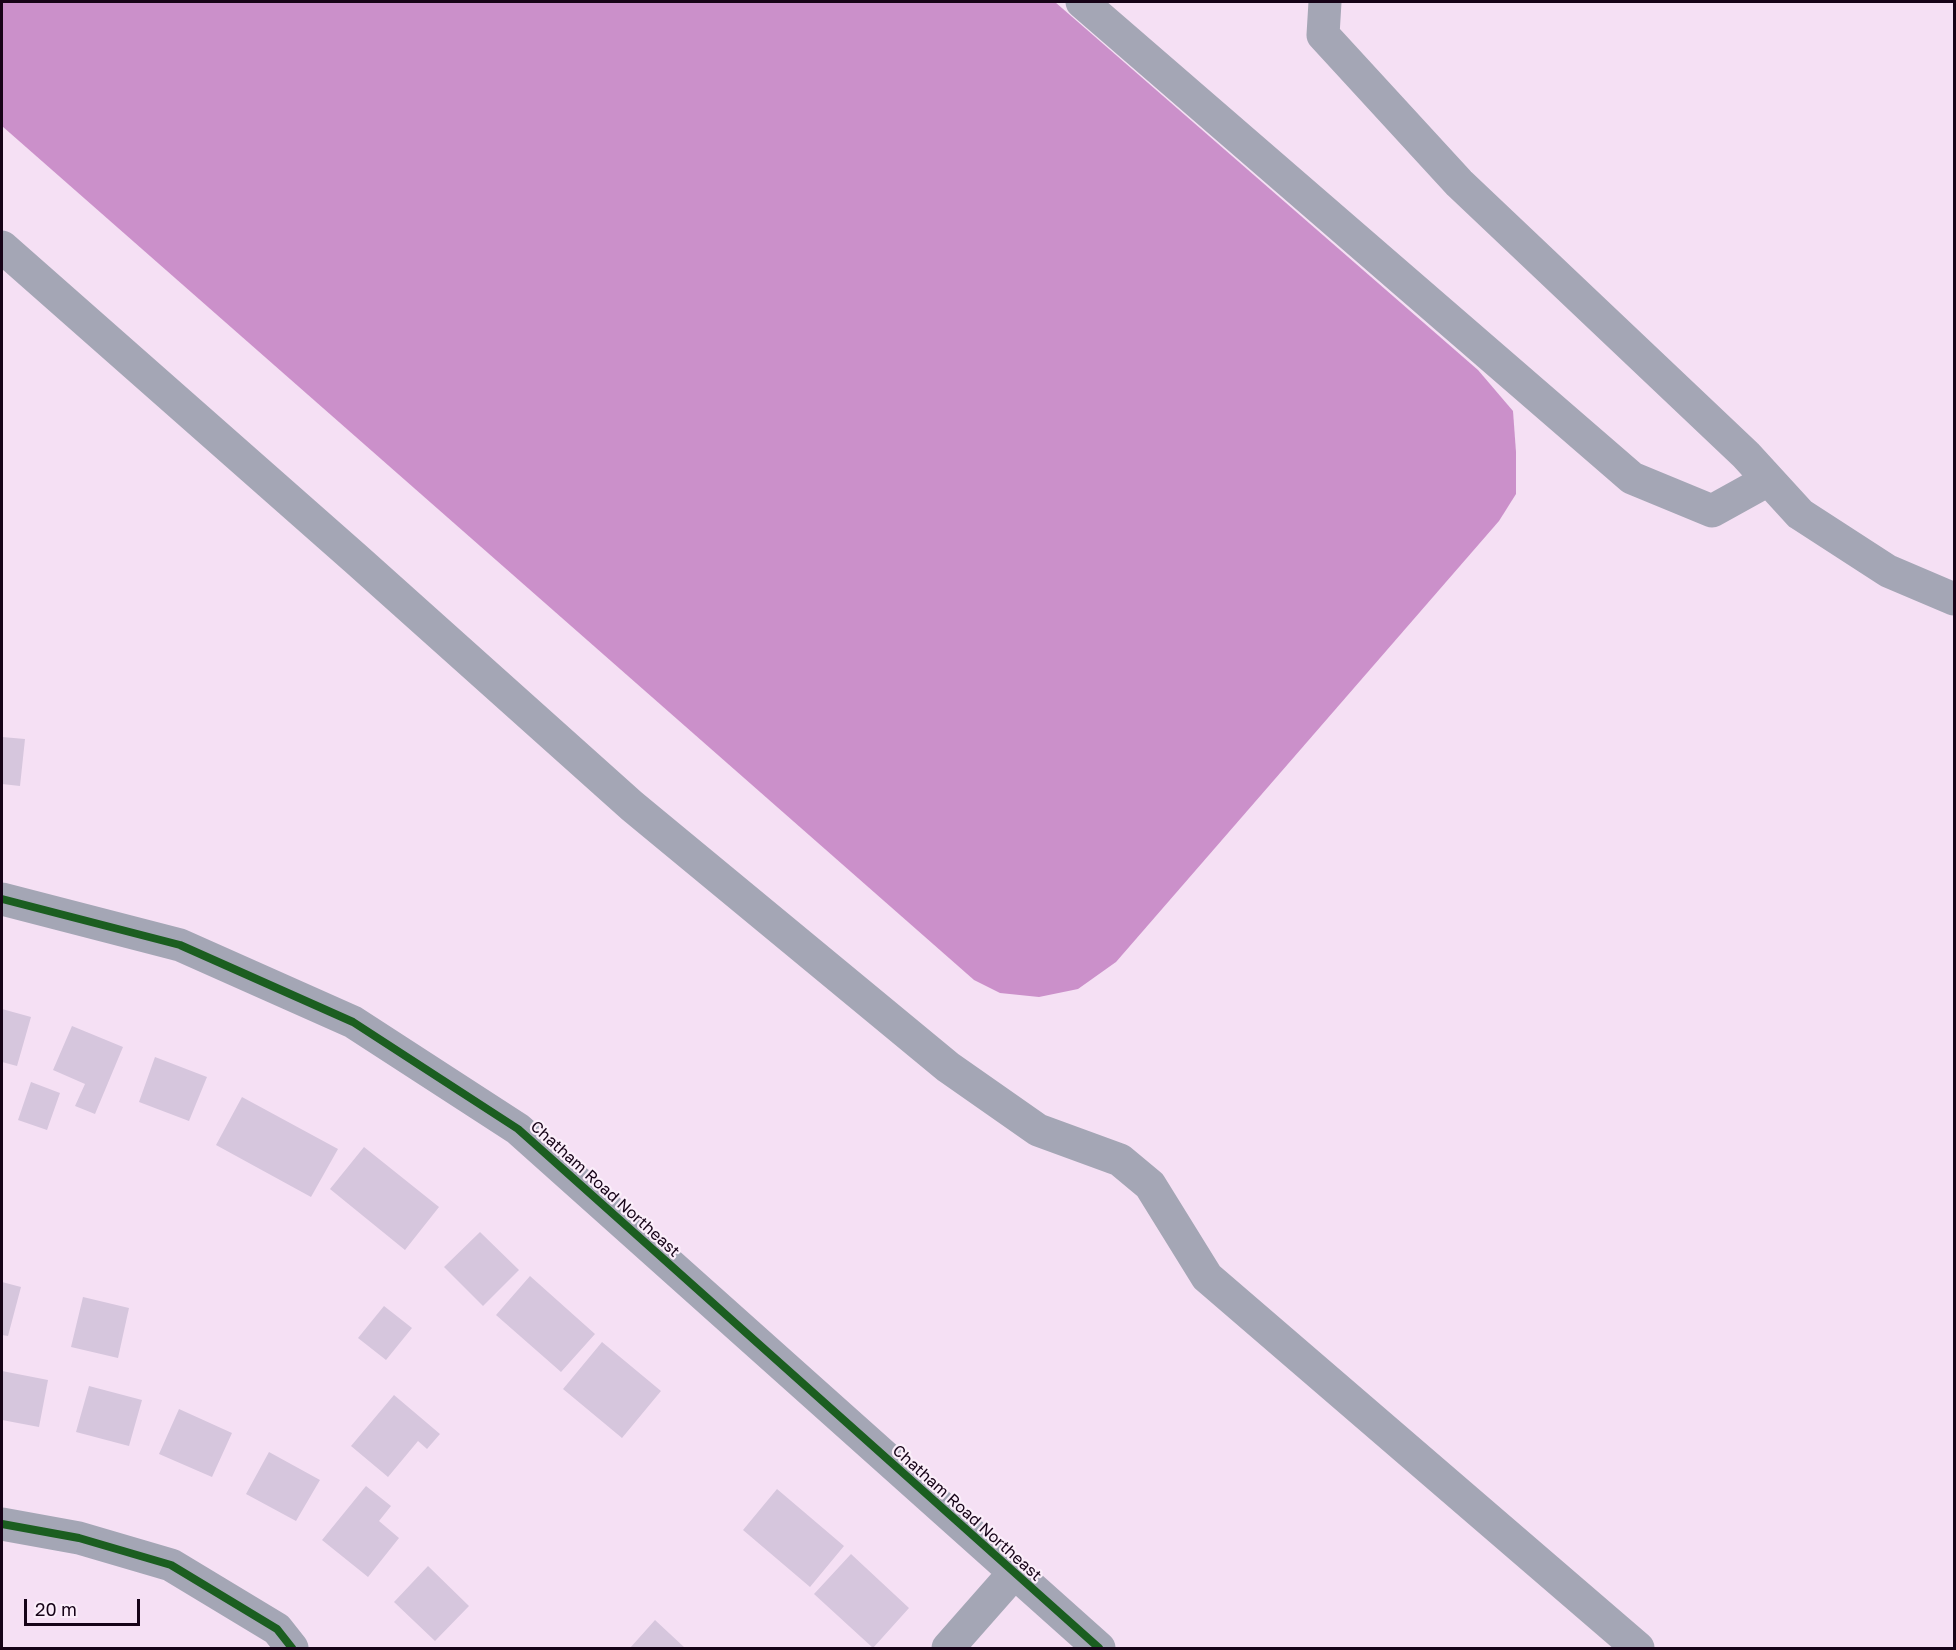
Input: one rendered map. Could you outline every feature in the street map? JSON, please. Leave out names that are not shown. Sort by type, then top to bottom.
[{"type":"street","points":[[1082,2],[1632,478],[1712,511],[1768,480]]},
{"type":"street","points":[[1325,2],[1323,35],[1459,183],[1746,456],[1800,514],[1888,571],[1954,599]]},
{"type":"street","points":[[2,247],[348,551],[632,806],[939,1059],[1038,1130],[1120,1160],[1150,1185],[1207,1277],[1638,1648]]},
{"type":"street","name":"Chatham Road Northeast","points":[[2,899],[180,945],[352,1022],[518,1129],[1099,1648]]},
{"type":"street","points":[[2,1524],[79,1538],[171,1565],[277,1629],[292,1648]]},
{"type":"street","points":[[948,1648],[1014,1573]]},
{"type":"shaded area","points":[[2,2],[1055,2],[1478,370],[1513,411],[1516,494],[1499,521],[1116,962],[1078,989],[1039,997],[1000,993],[974,980],[2,126]]},
{"type":"building","points":[[2,737],[25,739],[20,786],[2,784]]},
{"type":"building","points":[[2,1009],[31,1017],[17,1066],[2,1062]]},
{"type":"building","points":[[72,1026],[123,1047],[95,1114],[75,1106],[85,1084],[53,1070]]},
{"type":"building","points":[[155,1057],[207,1077],[189,1121],[139,1102]]},
{"type":"building","points":[[31,1082],[60,1093],[47,1130],[18,1120]]},
{"type":"building","points":[[242,1097],[338,1149],[311,1197],[216,1145]]},
{"type":"building","points":[[364,1147],[439,1207],[405,1250],[330,1189]]},
{"type":"building","points":[[480,1232],[519,1270],[483,1306],[444,1267]]},
{"type":"building","points":[[530,1276],[595,1334],[561,1372],[496,1315]]},
{"type":"building","points":[[2,1282],[21,1287],[8,1336],[2,1335]]},
{"type":"building","points":[[83,1297],[129,1308],[118,1358],[71,1347]]},
{"type":"building","points":[[384,1306],[412,1328],[386,1360],[358,1338]]},
{"type":"building","points":[[602,1342],[661,1391],[622,1438],[563,1389]]},
{"type":"building","points":[[2,1371],[48,1380],[39,1427],[2,1420]]},
{"type":"building","points":[[89,1386],[142,1400],[129,1446],[76,1432]]},
{"type":"building","points":[[394,1395],[440,1434],[427,1449],[418,1441],[388,1477],[351,1446]]},
{"type":"building","points":[[179,1409],[232,1433],[212,1477],[159,1454]]},
{"type":"building","points":[[269,1452],[320,1480],[296,1521],[246,1494]]},
{"type":"building","points":[[366,1486],[391,1506],[379,1521],[399,1538],[368,1577],[322,1540]]},
{"type":"building","points":[[777,1489],[844,1546],[810,1587],[743,1530]]},
{"type":"building","points":[[851,1554],[909,1608],[873,1648],[814,1594]]},
{"type":"building","points":[[428,1566],[469,1606],[435,1641],[394,1602]]},
{"type":"building","points":[[655,1620],[684,1647],[630,1648]]},
{"type":"cycle path","points":[[2,899],[180,945],[353,1022],[518,1129],[1099,1648]]},
{"type":"cycle path","points":[[2,1524],[79,1538],[171,1565],[277,1629],[292,1648]]}]
